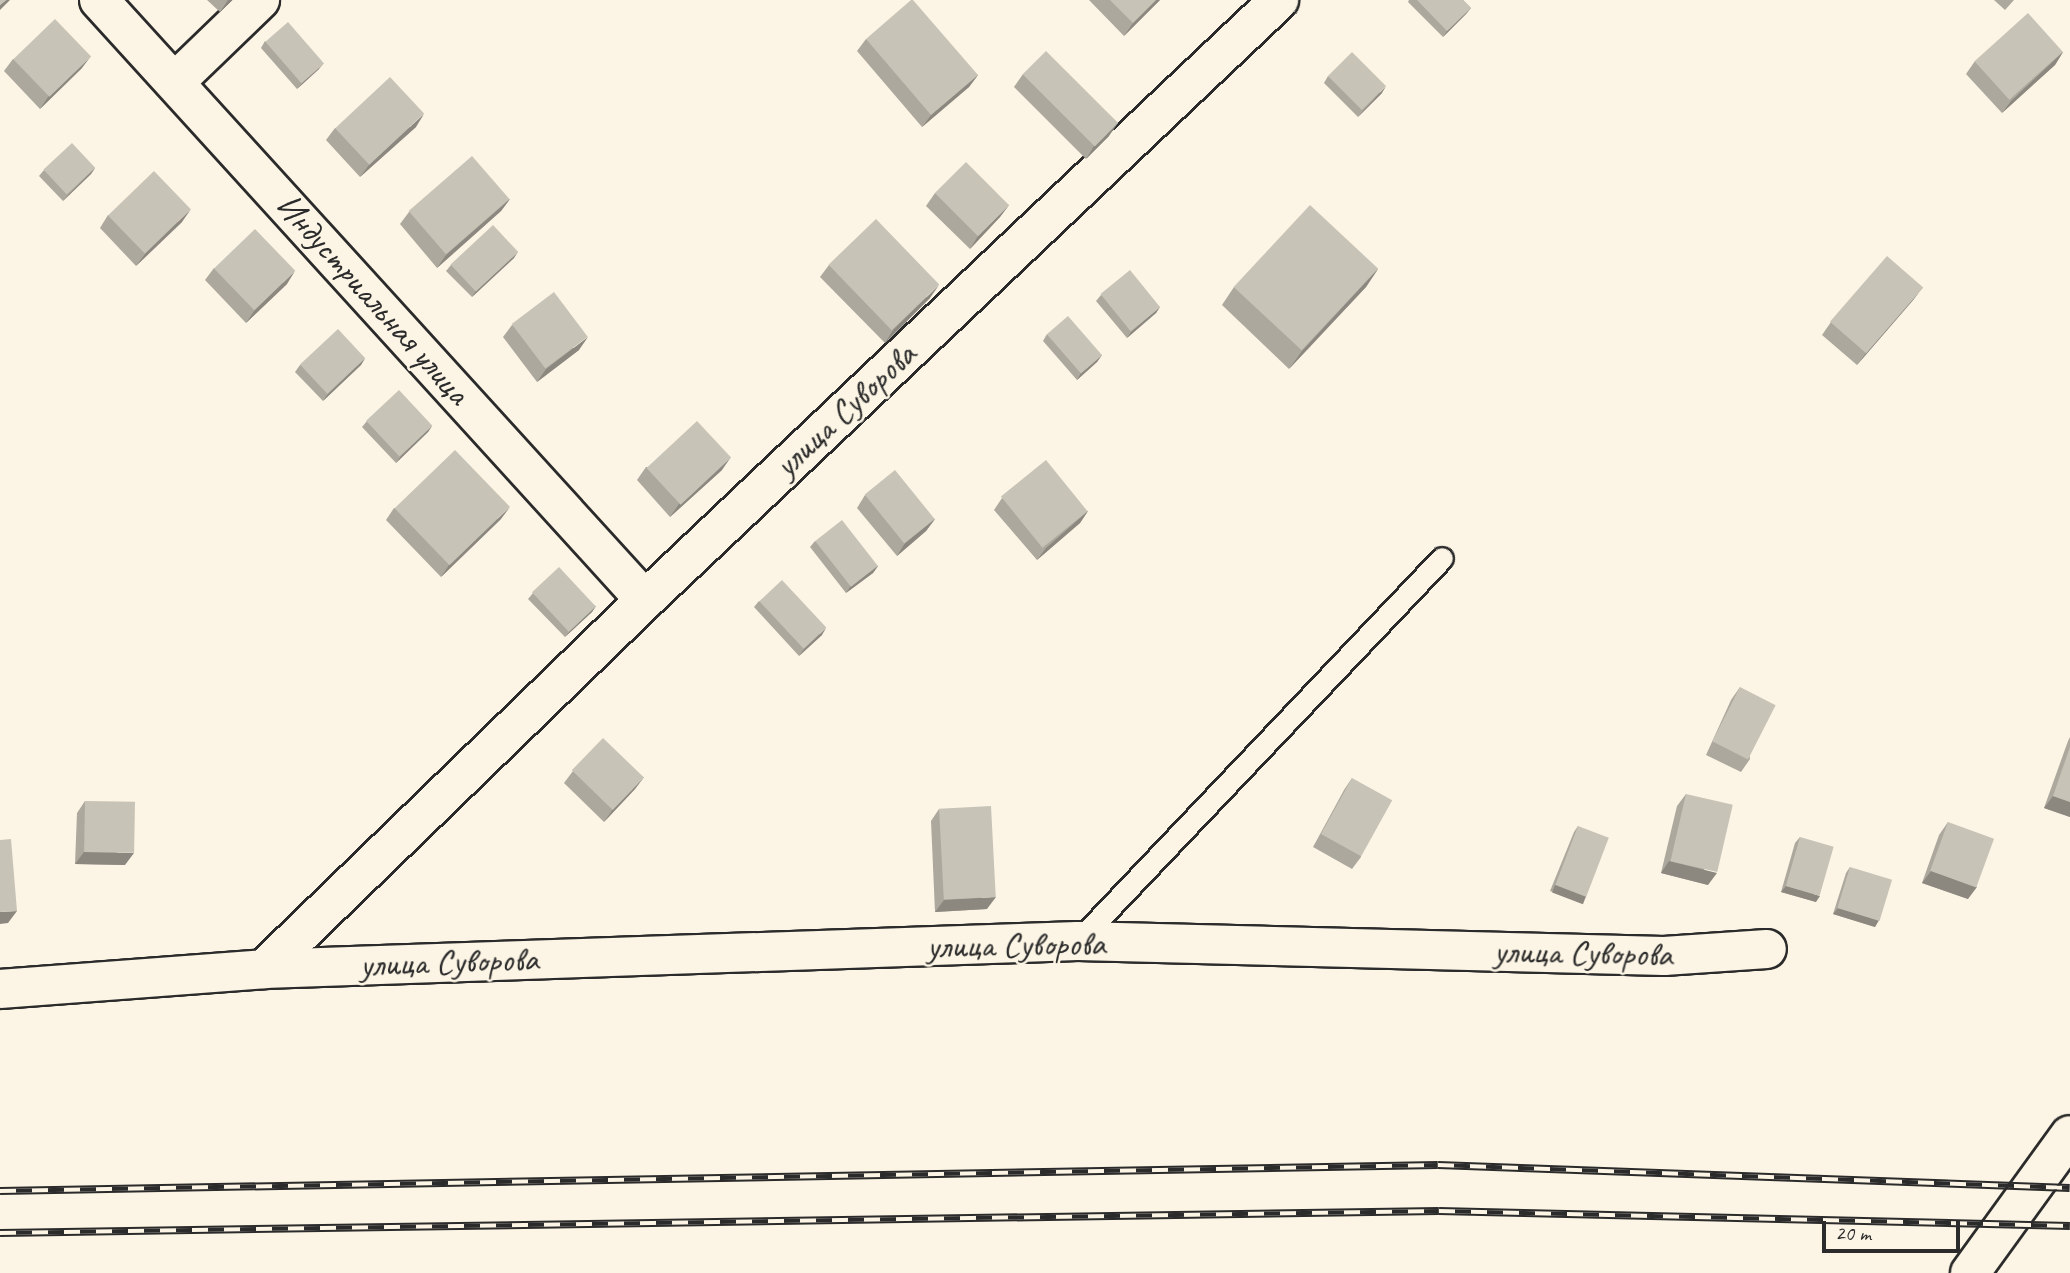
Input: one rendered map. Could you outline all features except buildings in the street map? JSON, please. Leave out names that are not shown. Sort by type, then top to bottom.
[{"type":"street","name":"Индустриальная улица","points":[[99,0],[176,81],[645,600]]},
{"type":"street","points":[[176,81],[260,0]]},
{"type":"street","name":"улица Суворова","points":[[264,969],[645,600],[1279,0]]},
{"type":"street","name":"улица Суворова","points":[[0,989],[264,969],[1078,942],[1664,956],[1767,949]]},
{"type":"street","points":[[1970,1273],[2030,1185],[2070,1135]]},
{"type":"lane","points":[[1078,942],[1442,558]]},
{"type":"railway","points":[[0,1191],[1438,1165],[2070,1188]]},
{"type":"railway","points":[[0,1233],[1439,1211],[2070,1226]]}]
